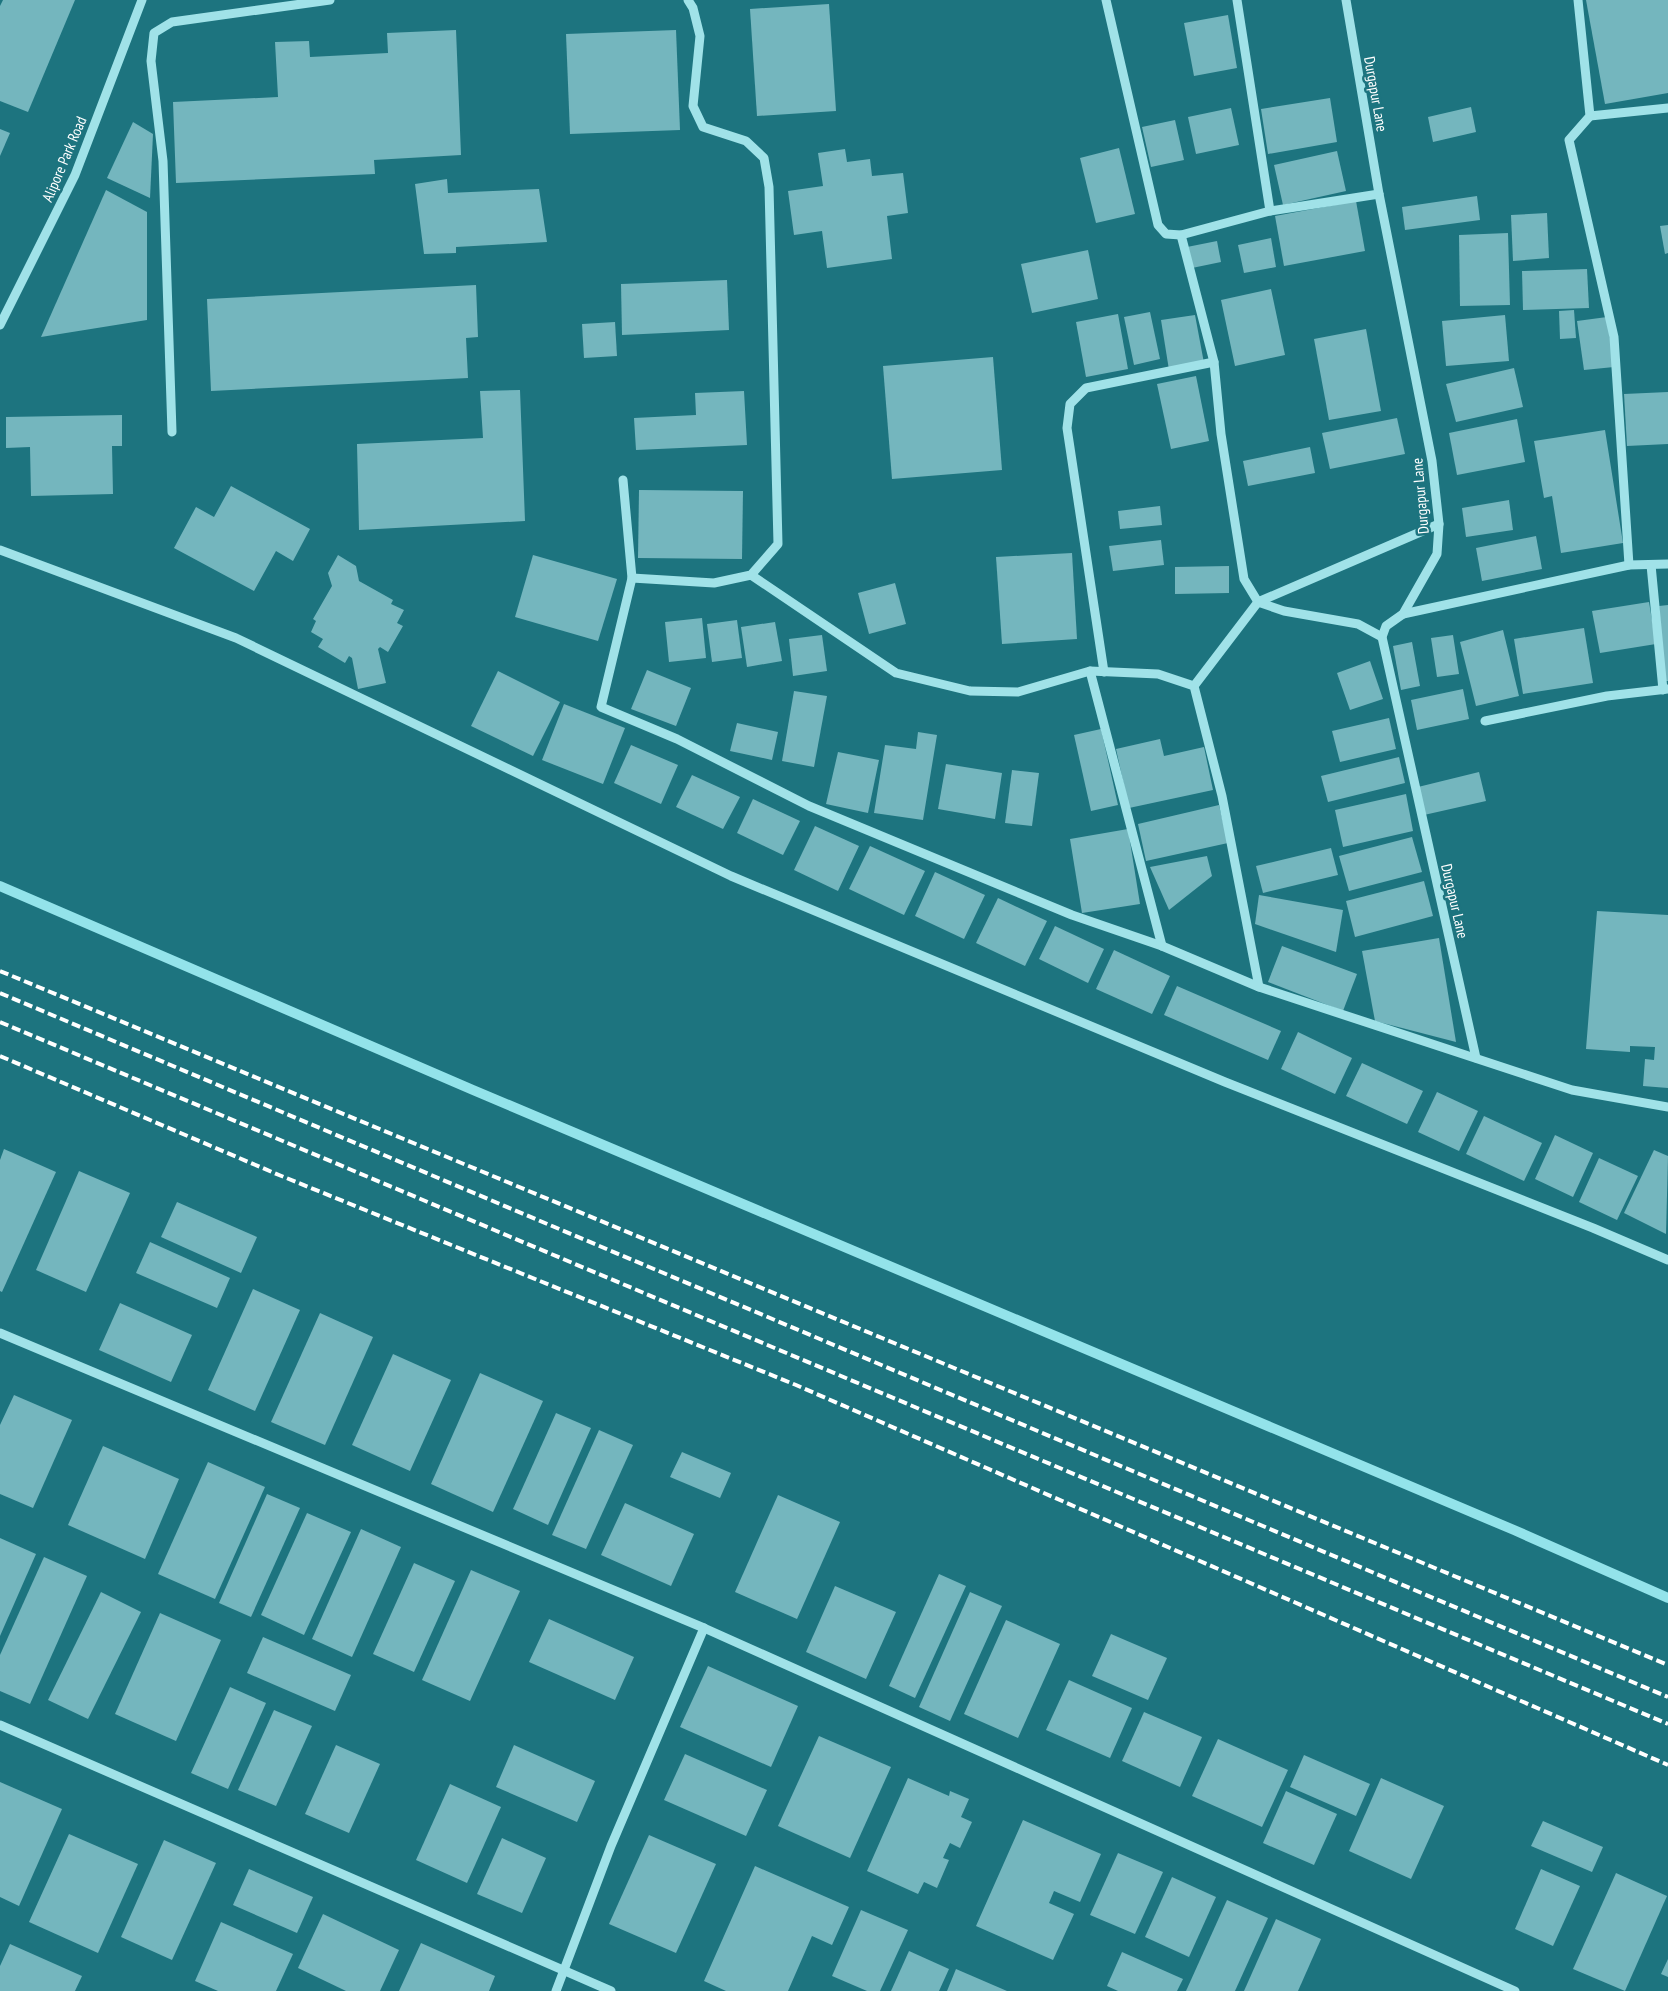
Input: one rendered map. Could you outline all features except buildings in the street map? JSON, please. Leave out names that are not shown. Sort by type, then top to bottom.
[{"type":"street","name":"Alipore Park Road","points":[[1,322],[75,175],[142,0]]},
{"type":"street","points":[[172,432],[163,161],[150,61],[154,33],[172,22],[330,0]]},
{"type":"street","points":[[632,578],[714,583],[751,575],[778,544],[769,187],[764,158],[746,141],[702,127],[693,106],[700,36],[693,8],[688,0]]},
{"type":"street","points":[[1106,0],[1158,225],[1166,234],[1181,235],[1270,210],[1379,194]]},
{"type":"street","points":[[1237,0],[1270,210]]},
{"type":"street","name":"Durgapur Lane","points":[[1346,0],[1379,194],[1432,462],[1439,524],[1437,554],[1403,614],[1386,626],[1382,637],[1476,1058]]},
{"type":"street","points":[[1578,0],[1590,116]]},
{"type":"street","points":[[1629,565],[1614,337],[1569,140],[1590,116],[1668,108]]},
{"type":"street","points":[[1181,235],[1214,362],[1221,434],[1244,579],[1258,602],[1284,611],[1358,624],[1382,637]]},
{"type":"street","points":[[1104,672],[1067,428],[1070,404],[1086,388],[1214,362]]},
{"type":"street","points":[[623,480],[632,578],[601,707],[677,739],[809,806],[1072,915],[1162,946],[1259,987],[1572,1090],[1668,1107]]},
{"type":"street","points":[[1194,686],[1258,602],[1439,524]]},
{"type":"street","points":[[0,550],[236,638],[731,876],[1225,1082],[1593,1228],[1668,1260]]},
{"type":"street","points":[[1403,614],[1629,565],[1668,564]]},
{"type":"street","points":[[1485,721],[1608,696],[1666,690],[1651,565]]},
{"type":"street","points":[[751,575],[896,673],[970,691],[1018,692],[1090,671],[1158,674],[1194,686]]},
{"type":"street","points":[[1090,671],[1162,946]]},
{"type":"street","points":[[1194,686],[1222,796],[1259,987]]},
{"type":"street","points":[[0,1333],[704,1628],[1515,1991]]},
{"type":"street","points":[[556,1991],[611,1846],[704,1628]]},
{"type":"street","points":[[0,1725],[564,1972],[612,1991]]},
{"type":"waterway","points":[[0,886],[473,1090],[1514,1530],[1668,1598]]},
{"type":"railway","points":[[0,971],[1668,1665]]},
{"type":"railway","points":[[0,993],[1668,1697]]},
{"type":"railway","points":[[0,1022],[1668,1724]]},
{"type":"railway","points":[[0,1056],[279,1175],[796,1385],[1668,1765]]}]
